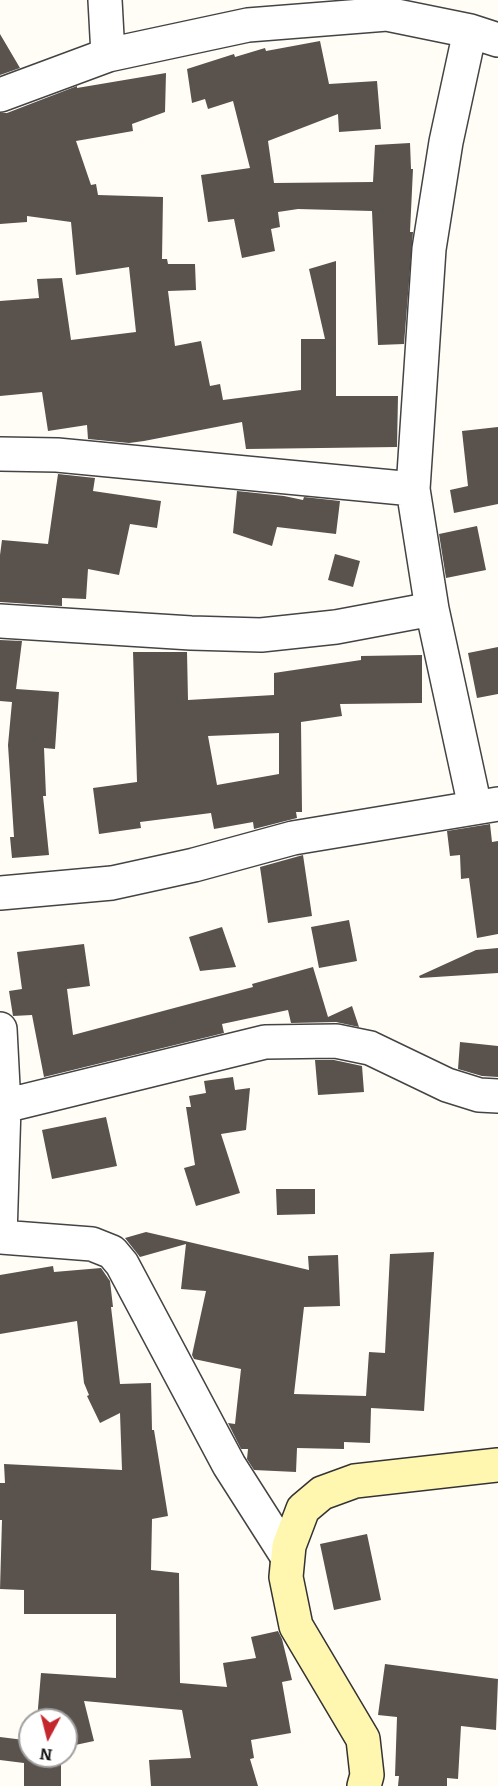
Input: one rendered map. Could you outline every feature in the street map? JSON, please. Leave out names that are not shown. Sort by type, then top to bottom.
[{"type":"street","points":[[105,0],[108,55]]},
{"type":"street","points":[[0,95],[108,55],[248,25],[383,7],[484,36],[446,142],[429,249],[413,489],[432,609],[487,805],[293,838],[194,866],[112,883],[0,893]]},
{"type":"street","points":[[0,454],[57,455],[413,489]]},
{"type":"street","points":[[0,621],[261,635],[336,627],[432,609]]},
{"type":"street","points":[[0,1029],[4,1106],[0,1237],[92,1244],[112,1252],[122,1264],[229,1465],[287,1556]]},
{"type":"street","points":[[4,1106],[265,1042],[336,1041],[370,1048],[447,1085],[479,1095],[498,1096]]},
{"type":"street","points":[[364,1786],[368,1775],[363,1739],[296,1626],[286,1577],[287,1556],[303,1509],[322,1493],[355,1481],[498,1465]]},
{"type":"building","points":[[0,34],[20,68],[0,75]]},
{"type":"building","points":[[320,41],[329,84],[377,81],[381,129],[339,132],[338,114],[268,141],[274,183],[373,182],[375,145],[410,143],[411,169],[413,169],[410,232],[413,232],[404,344],[378,345],[372,211],[298,209],[278,212],[280,227],[271,229],[275,251],[242,258],[234,219],[208,222],[201,175],[250,168],[233,101],[208,109],[205,99],[192,103],[187,69],[234,54],[235,57],[265,48],[266,51]]},
{"type":"building","points":[[166,73],[165,112],[132,124],[133,131],[76,141],[91,185],[96,184],[98,195],[163,197],[162,259],[167,259],[168,264],[195,264],[196,290],[168,291],[175,346],[201,341],[210,386],[220,384],[223,400],[301,390],[301,339],[325,339],[309,269],[336,261],[336,396],[398,396],[397,447],[246,449],[242,422],[129,443],[88,439],[87,425],[48,431],[42,392],[0,396],[0,301],[39,298],[37,279],[62,278],[71,340],[136,332],[129,267],[76,275],[71,222],[27,216],[27,222],[0,224],[0,113],[7,113],[77,86],[77,88]]},
{"type":"building","points":[[498,427],[498,504],[454,513],[450,490],[468,486],[462,431]]},
{"type":"building","points":[[58,474],[95,478],[93,491],[161,501],[157,528],[130,524],[119,575],[88,569],[86,599],[62,598],[62,606],[0,602],[2,540],[48,544]]},
{"type":"building","points":[[237,491],[303,500],[304,497],[340,501],[336,534],[277,527],[272,546],[233,533]]},
{"type":"building","points":[[477,526],[486,570],[446,578],[439,534]]},
{"type":"building","points":[[335,554],[360,561],[353,587],[328,580]]},
{"type":"building","points":[[0,640],[22,641],[16,689],[59,692],[55,749],[44,748],[46,796],[43,796],[49,855],[12,858],[10,837],[14,837],[8,745],[12,702],[0,701]]},
{"type":"building","points":[[498,647],[498,694],[477,698],[468,653]]},
{"type":"building","points":[[133,652],[187,652],[188,700],[274,695],[274,673],[361,660],[361,656],[422,655],[422,703],[340,704],[342,716],[301,722],[302,812],[296,812],[297,818],[254,829],[253,822],[214,829],[211,813],[140,822],[141,828],[99,834],[93,788],[137,782]],"holes":[[[279,733],[279,774],[217,785],[208,736]]]},
{"type":"building","points":[[490,824],[492,842],[498,841],[498,934],[477,938],[469,878],[461,879],[460,855],[450,856],[447,831]]},
{"type":"building","points":[[303,855],[312,916],[268,923],[260,867]]},
{"type":"building","points":[[349,920],[357,961],[319,968],[311,927]]},
{"type":"building","points":[[222,927],[236,967],[200,971],[189,937]]},
{"type":"building","points":[[84,944],[90,986],[67,989],[73,1035],[253,987],[252,984],[313,967],[328,1017],[352,1006],[359,1027],[336,1022],[291,1023],[288,1010],[222,1024],[224,1033],[44,1077],[32,1015],[13,1016],[9,991],[22,989],[17,952]]},
{"type":"building","points":[[498,948],[498,973],[420,978],[419,976],[476,950]]},
{"type":"building","points":[[460,1042],[498,1046],[498,1077],[482,1076],[458,1069]]},
{"type":"building","points":[[315,1060],[334,1060],[362,1066],[364,1092],[318,1095]]},
{"type":"building","points":[[233,1077],[235,1090],[250,1088],[246,1130],[221,1134],[240,1193],[196,1206],[184,1168],[195,1165],[186,1107],[191,1107],[189,1096],[206,1093],[204,1081]]},
{"type":"building","points":[[106,1117],[117,1166],[52,1179],[42,1130]]},
{"type":"building","points":[[276,1189],[315,1189],[315,1214],[277,1215]]},
{"type":"building","points":[[146,1232],[309,1270],[308,1256],[338,1255],[340,1306],[304,1307],[294,1394],[366,1396],[369,1352],[385,1353],[390,1254],[434,1252],[424,1411],[371,1408],[370,1443],[344,1442],[344,1449],[297,1448],[296,1472],[254,1470],[247,1459],[248,1449],[241,1449],[228,1423],[235,1424],[241,1369],[194,1359],[192,1355],[206,1291],[181,1289],[186,1244],[140,1257],[125,1238]]},
{"type":"building","points":[[53,1266],[54,1272],[101,1268],[110,1281],[120,1384],[151,1383],[152,1430],[154,1430],[168,1516],[152,1519],[151,1570],[179,1573],[180,1683],[227,1687],[223,1663],[256,1658],[251,1637],[278,1631],[282,1639],[292,1680],[282,1682],[291,1733],[251,1740],[254,1758],[250,1759],[258,1786],[151,1786],[149,1760],[191,1758],[182,1710],[84,1701],[94,1741],[78,1744],[78,1708],[38,1708],[41,1673],[116,1678],[116,1614],[24,1614],[24,1590],[0,1589],[2,1520],[0,1520],[0,1483],[5,1483],[4,1464],[122,1470],[120,1413],[100,1423],[87,1396],[89,1395],[84,1383],[77,1321],[0,1334],[0,1275]]},
{"type":"building","points":[[367,1534],[381,1600],[334,1610],[320,1544]]},
{"type":"building","points":[[385,1664],[498,1679],[496,1730],[461,1726],[458,1779],[447,1778],[447,1786],[398,1786],[399,1776],[395,1776],[397,1717],[378,1715]]},
{"type":"building","points":[[0,1737],[18,1739],[18,1762],[0,1760]]},
{"type":"building","points":[[24,1768],[61,1768],[61,1786],[24,1786]]}]
